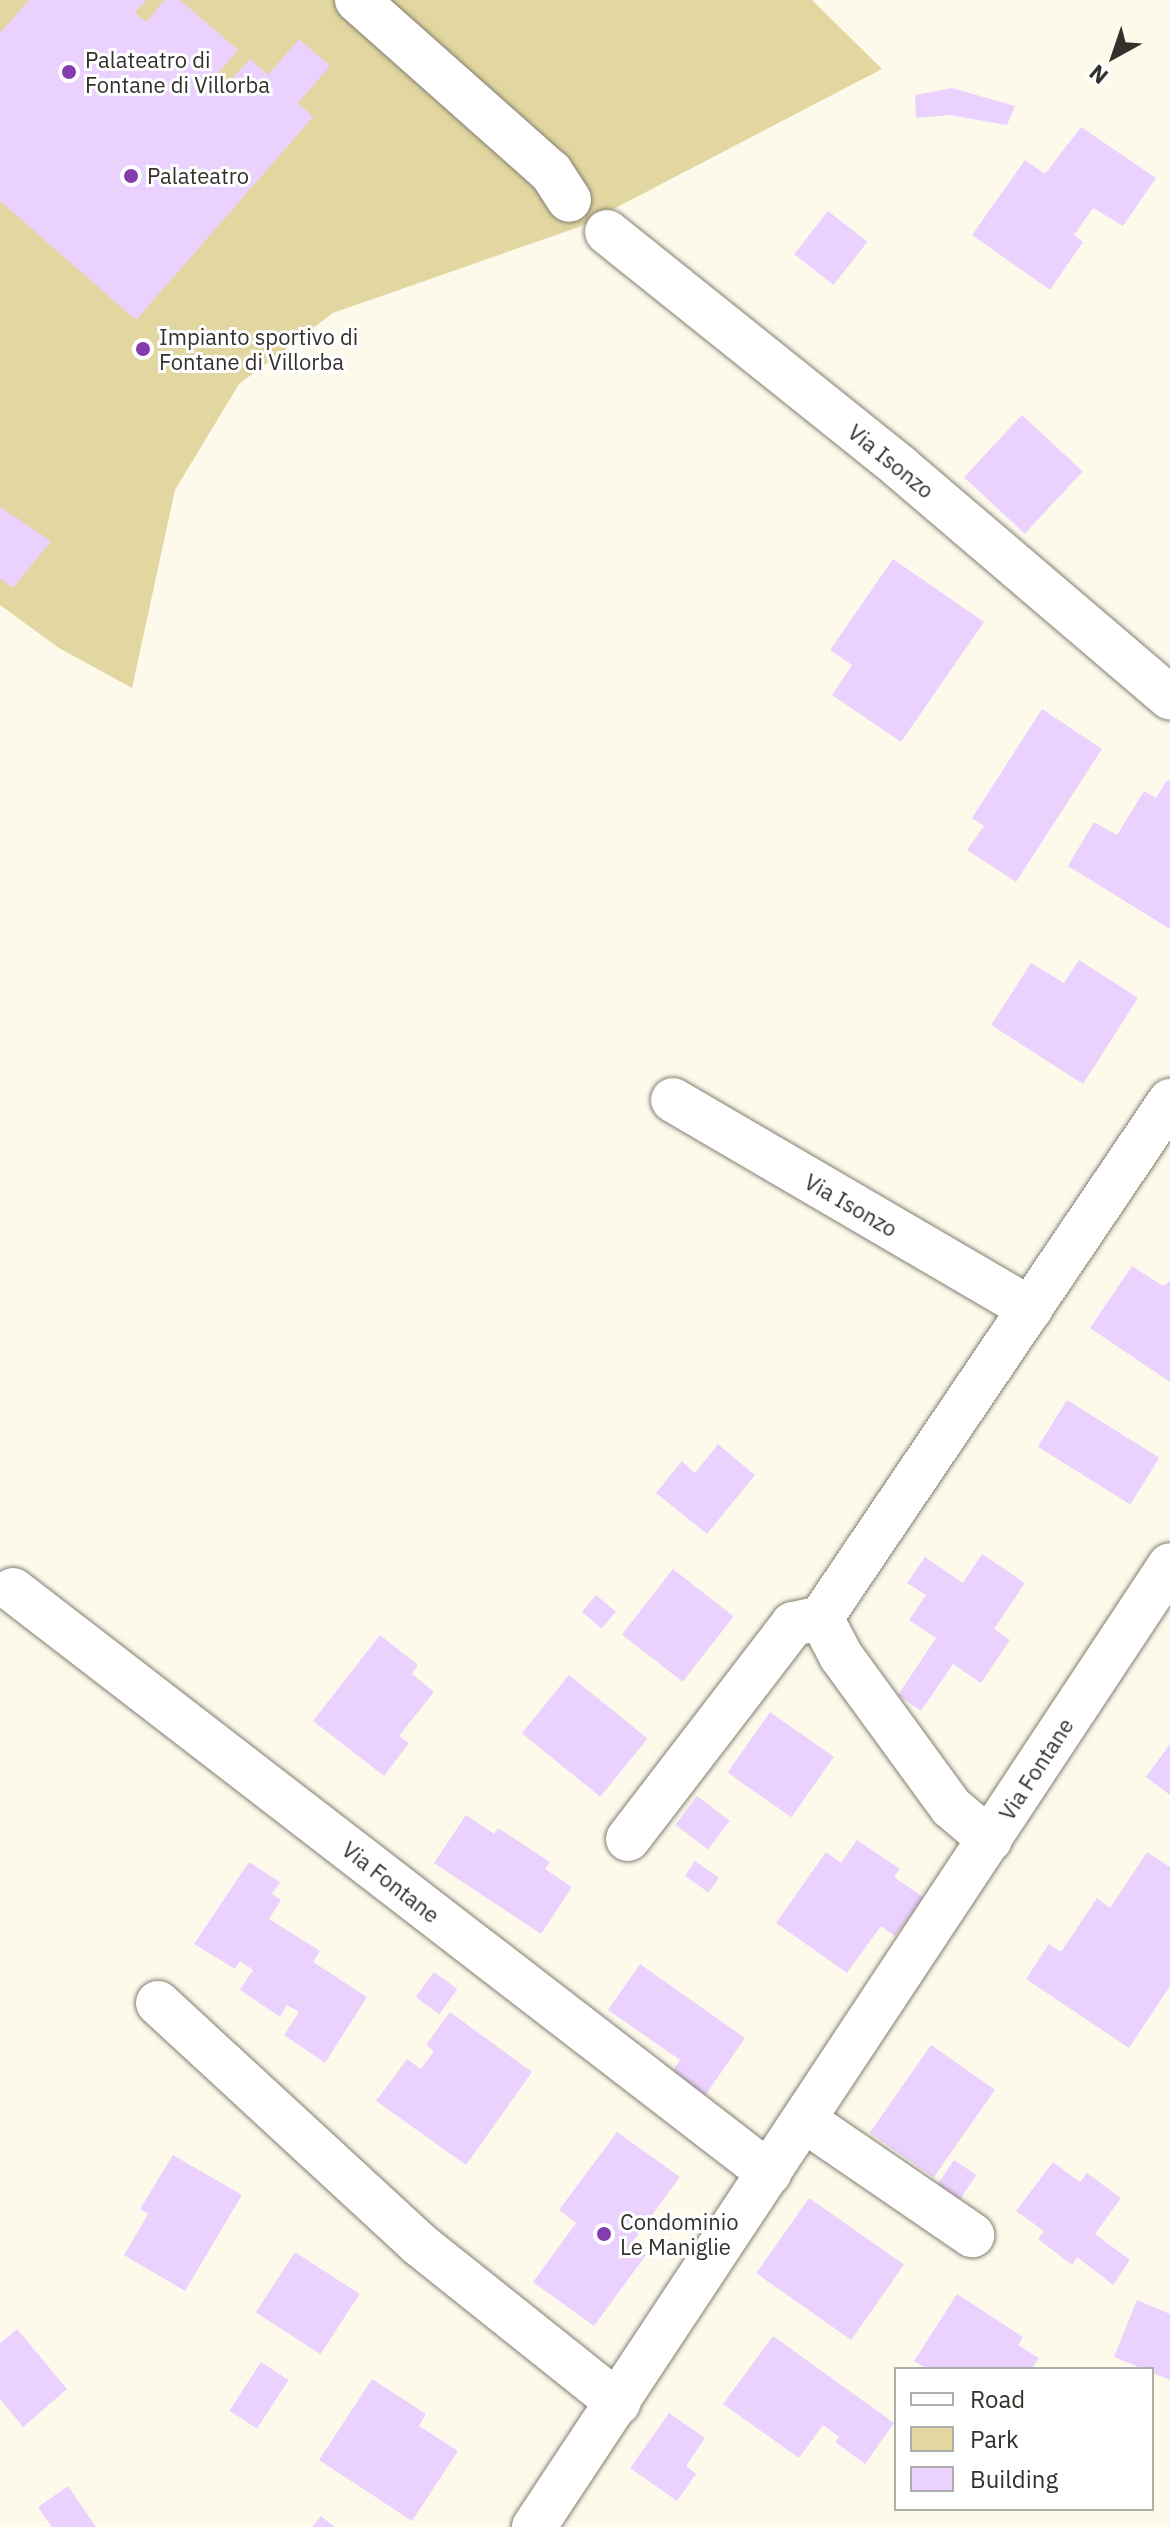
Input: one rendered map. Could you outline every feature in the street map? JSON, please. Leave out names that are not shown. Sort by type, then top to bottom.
[{"type":"street","points":[[357,0],[551,172],[569,200]]},
{"type":"street","name":"Via Isonzo","points":[[607,232],[900,467],[1170,698]]},
{"type":"street","name":"Via Isonzo","points":[[673,1100],[1030,1309]]},
{"type":"street","points":[[628,1839],[793,1624],[821,1618],[1170,1101]]},
{"type":"street","name":"Via Fontane","points":[[534,2527],[1170,1565]]},
{"type":"street","name":"Via Fontane","points":[[13,1590],[769,2173]]},
{"type":"street","points":[[821,1618],[841,1656],[951,1807],[990,1840]]},
{"type":"street","points":[[158,2003],[419,2244],[618,2403]]},
{"type":"street","points":[[804,2120],[972,2235]]},
{"type":"green space","name":"Impianto sportivo di Fontane di Villorba","points":[[0,0],[812,0],[882,69],[579,227],[333,313],[239,384],[175,490],[132,688],[59,648],[0,605]]},
{"type":"building","name":"Palateatro","points":[[29,0],[146,0],[135,13],[146,22],[165,0],[180,0],[238,50],[211,81],[222,90],[250,59],[268,75],[299,39],[330,66],[298,103],[313,117],[136,320],[0,201],[0,33]]},
{"type":"building","points":[[952,88],[1015,106],[1007,125],[949,115],[916,118],[915,95]]},
{"type":"building","points":[[1081,127],[1156,178],[1123,226],[1093,208],[1074,235],[1083,242],[1050,290],[972,235],[1025,160],[1045,174]]},
{"type":"building","points":[[828,211],[867,242],[834,285],[794,254]]},
{"type":"building","points":[[1022,415],[1083,472],[1025,534],[964,477]]},
{"type":"building","points":[[0,507],[51,541],[13,588],[0,578]]},
{"type":"building","points":[[893,559],[984,622],[901,742],[832,695],[852,665],[830,650]]},
{"type":"building","points":[[1042,709],[1102,749],[1016,882],[967,850],[984,826],[972,818]]},
{"type":"building","points":[[1167,780],[1170,781],[1170,929],[1068,866],[1094,822],[1117,835],[1144,791],[1156,798]]},
{"type":"building","points":[[1079,960],[1138,998],[1083,1084],[991,1025],[1031,963],[1064,983]]},
{"type":"building","points":[[1132,1266],[1163,1286],[1170,1281],[1170,1382],[1090,1328]]},
{"type":"building","points":[[1067,1400],[1159,1458],[1130,1504],[1038,1447]]},
{"type":"building","points":[[718,1444],[755,1475],[707,1534],[656,1493],[682,1461],[695,1473]]},
{"type":"building","points":[[982,1554],[1025,1583],[994,1629],[1010,1640],[981,1683],[953,1664],[921,1711],[898,1695],[936,1638],[909,1620],[926,1595],[907,1583],[925,1557],[963,1583]]},
{"type":"building","points":[[673,1569],[734,1616],[683,1682],[622,1634]]},
{"type":"building","points":[[596,1595],[616,1612],[602,1629],[582,1612]]},
{"type":"building","points":[[380,1635],[418,1665],[412,1674],[434,1692],[399,1736],[409,1743],[384,1776],[313,1721]]},
{"type":"building","points":[[569,1675],[647,1739],[600,1797],[522,1733]]},
{"type":"building","points":[[770,1712],[834,1757],[791,1817],[728,1773]]},
{"type":"building","points":[[1170,1744],[1170,1795],[1146,1777]]},
{"type":"building","points":[[697,1796],[730,1821],[708,1849],[675,1825]]},
{"type":"building","points":[[466,1815],[494,1834],[498,1828],[550,1862],[545,1869],[572,1887],[541,1934],[434,1863]]},
{"type":"building","points":[[857,1840],[900,1869],[894,1877],[923,1897],[895,1936],[881,1926],[847,1973],[776,1923],[826,1852],[841,1863]]},
{"type":"building","points":[[1147,1852],[1170,1867],[1170,1986],[1129,2048],[1026,1979],[1049,1944],[1061,1952],[1097,1898],[1110,1908]]},
{"type":"building","points":[[695,1861],[719,1878],[708,1892],[685,1876]]},
{"type":"building","points":[[249,1862],[280,1882],[272,1894],[281,1900],[269,1919],[320,1951],[313,1962],[367,1997],[325,2063],[284,2035],[299,2012],[287,2005],[280,2017],[240,1990],[253,1970],[240,1961],[235,1969],[194,1944]]},
{"type":"building","points":[[640,1964],[745,2038],[700,2103],[667,2080],[680,2060],[608,2010]]},
{"type":"building","points":[[434,1972],[457,1989],[439,2014],[416,1997]]},
{"type":"building","points":[[450,2012],[532,2072],[466,2165],[376,2101],[407,2059],[421,2069],[434,2051],[426,2045]]},
{"type":"building","points":[[931,2045],[995,2090],[934,2177],[870,2133]]},
{"type":"building","name":"Condominio Le Maniglie","points":[[617,2132],[680,2177],[631,2244],[646,2255],[594,2326],[533,2282],[576,2223],[559,2210]]},
{"type":"building","points":[[173,2155],[242,2195],[185,2291],[124,2255],[148,2214],[140,2209]]},
{"type":"building","points":[[954,2160],[976,2175],[957,2203],[935,2188]]},
{"type":"building","points":[[1053,2162],[1080,2182],[1087,2173],[1121,2198],[1095,2234],[1130,2260],[1113,2285],[1077,2257],[1072,2265],[1038,2239],[1044,2231],[1016,2211]]},
{"type":"building","points":[[809,2198],[904,2265],[851,2340],[756,2273]]},
{"type":"building","points":[[295,2252],[360,2294],[320,2354],[256,2312]]},
{"type":"building","points":[[957,2294],[1023,2337],[1018,2345],[1039,2358],[1033,2367],[924,2367],[914,2361]]},
{"type":"building","points":[[1137,2300],[1170,2314],[1170,2380],[1154,2373],[1154,2367],[1138,2367],[1114,2357]]},
{"type":"building","points":[[17,2329],[67,2389],[23,2427],[0,2399],[0,2343]]},
{"type":"building","points":[[773,2336],[894,2423],[865,2464],[835,2442],[839,2437],[823,2425],[799,2458],[723,2404]]},
{"type":"building","points":[[261,2362],[289,2380],[257,2429],[229,2411]]},
{"type":"building","points":[[372,2379],[426,2414],[419,2426],[458,2451],[412,2521],[319,2460]]},
{"type":"building","points":[[669,2413],[705,2438],[686,2466],[696,2474],[677,2501],[630,2468]]},
{"type":"building","points":[[68,2486],[96,2527],[52,2527],[38,2507]]},
{"type":"building","points":[[321,2516],[335,2527],[312,2527]]},
{"type":"place","name":"Palateatro di Fontane di Villorba","points":[[69,72]]},
{"type":"place","name":"Palateatro","points":[[131,176]]},
{"type":"place","name":"Impianto sportivo di Fontane di Villorba","points":[[143,349]]},
{"type":"place","name":"Condominio Le Maniglie","points":[[604,2234]]}]
